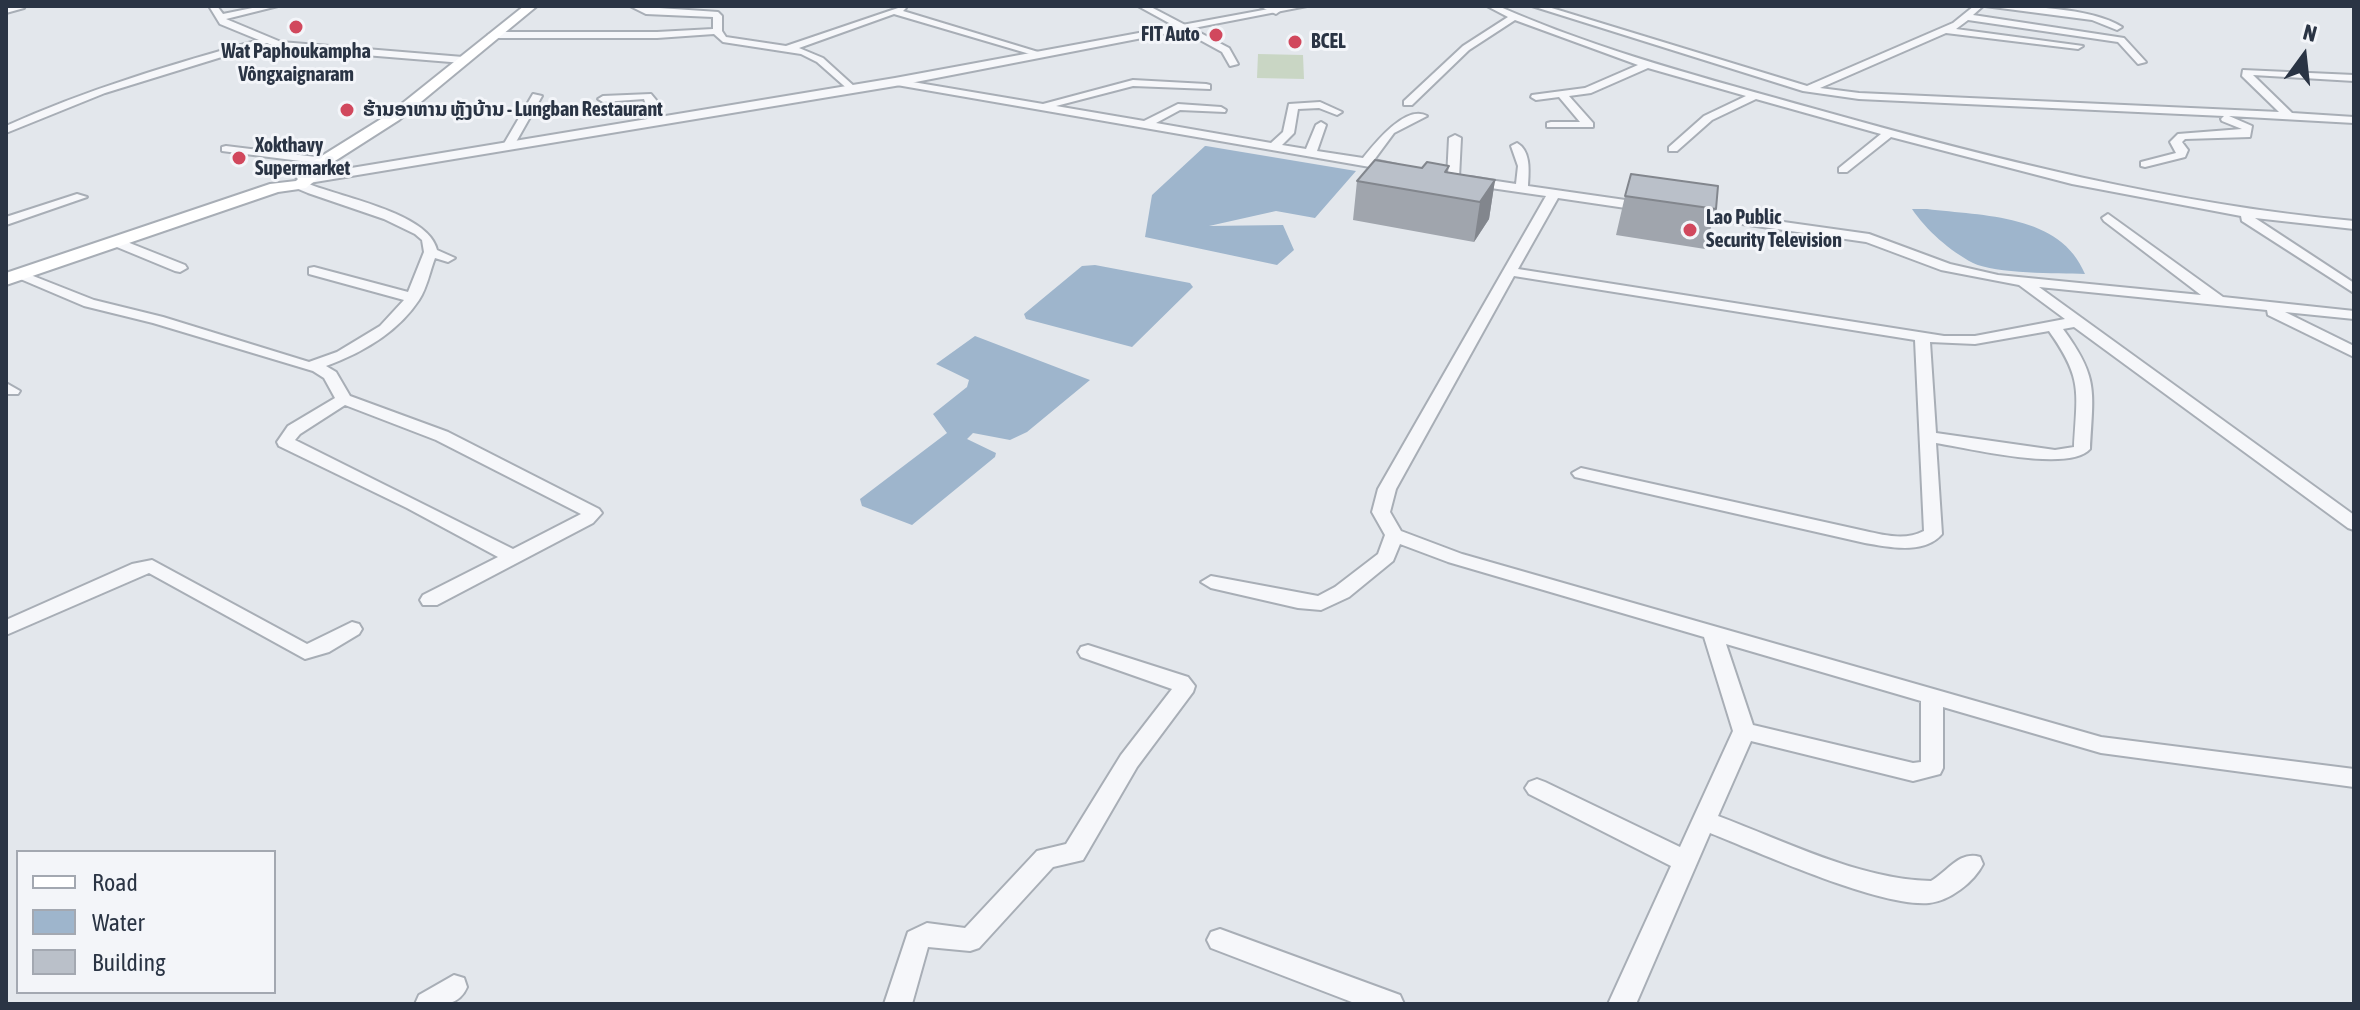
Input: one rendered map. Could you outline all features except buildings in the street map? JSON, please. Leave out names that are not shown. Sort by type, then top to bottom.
[{"type":"main road","points":[[12,277],[304,179],[324,161],[394,117],[531,6]]},
{"type":"street","points":[[6,10],[21,6]]},
{"type":"street","points":[[213,6],[223,22],[265,41],[315,50],[463,60]]},
{"type":"street","points":[[222,17],[274,6]]},
{"type":"street","points":[[634,6],[646,11],[715,14],[718,16],[717,31],[723,39],[788,49],[820,60],[851,89]]},
{"type":"street","points":[[788,49],[909,6]]},
{"type":"street","points":[[1142,6],[1228,52],[1233,64]]},
{"type":"street","points":[[304,179],[895,82],[1186,28],[1269,8],[1302,6]]},
{"type":"street","points":[[1491,6],[1579,43],[1648,64],[1889,133],[2084,184],[2242,215],[2354,225]]},
{"type":"street","points":[[1536,6],[1807,89],[1859,96],[2354,120]]},
{"type":"street","points":[[1807,89],[1945,30],[1979,6]]},
{"type":"street","points":[[1989,6],[2104,19],[2117,27]]},
{"type":"street","points":[[894,11],[1043,55]]},
{"type":"street","points":[[1408,103],[1466,48],[1513,17]]},
{"type":"street","points":[[1966,17],[2121,40],[2141,62]]},
{"type":"street","points":[[1945,30],[2078,46]]},
{"type":"street","points":[[493,35],[657,35],[717,31]]},
{"type":"street","points":[[6,130],[96,90],[265,41]]},
{"type":"street","points":[[1536,97],[1587,91],[1648,64]]},
{"type":"street","points":[[2289,116],[2247,72],[2354,78]]},
{"type":"street","points":[[895,82],[1410,170]]},
{"type":"street","points":[[1041,107],[1100,89],[1133,83],[1206,87]]},
{"type":"street","points":[[1673,149],[1708,118],[1755,95]]},
{"type":"street","points":[[508,147],[537,96]]},
{"type":"street","points":[[603,99],[647,96],[651,100],[656,121]]},
{"type":"street","points":[[1551,125],[1589,125],[1563,96]]},
{"type":"street","points":[[1273,147],[1288,133],[1293,106],[1320,105],[1337,112]]},
{"type":"street","points":[[1145,125],[1178,107],[1221,110]]},
{"type":"street","points":[[2145,164],[2181,155],[2182,150],[2176,142],[2182,136],[2246,135],[2248,128],[2217,115]]},
{"type":"street","points":[[1366,163],[1390,131],[1422,116]]},
{"type":"street","points":[[6,122],[23,122]]},
{"type":"street","points":[[1310,153],[1321,125]]},
{"type":"street","points":[[1843,170],[1889,133]]},
{"type":"street","points":[[1453,178],[1455,138]]},
{"type":"street","points":[[1517,146],[1524,166],[1522,190]]},
{"type":"street","points":[[226,149],[324,161]]},
{"type":"street","points":[[1439,175],[1553,195],[1654,208],[1654,196]]},
{"type":"street","points":[[12,277],[303,366],[316,366],[368,341],[391,323],[413,298],[431,252],[428,240],[421,232],[304,179]]},
{"type":"street","points":[[1553,195],[1387,489],[1381,512],[1394,535],[1455,558],[1713,634],[2131,752],[2354,778]]},
{"type":"street","points":[[6,221],[81,197]]},
{"type":"street","points":[[1681,212],[1869,238],[1946,267],[2024,283],[2354,315]]},
{"type":"street","points":[[2242,215],[2354,289]]},
{"type":"street","points":[[2108,218],[2177,273],[2223,303]]},
{"type":"street","points":[[117,242],[180,268]]},
{"type":"street","points":[[431,252],[448,258]]},
{"type":"street","points":[[314,271],[413,298]]},
{"type":"street","points":[[1508,271],[1922,338],[1975,340],[2075,322]]},
{"type":"street","points":[[2024,283],[2354,524]]},
{"type":"street","points":[[2263,307],[2354,352]]},
{"type":"street","points":[[1927,437],[2055,455],[2082,449],[2085,383],[2075,356],[2054,327]]},
{"type":"street","points":[[1581,473],[1865,537],[1898,542],[1923,541],[1933,534],[1922,338]]},
{"type":"street","points":[[316,366],[330,375],[344,399],[442,436],[593,513],[587,519],[430,600]]},
{"type":"street","points":[[344,399],[294,430],[285,442],[513,557]]},
{"type":"street","points":[[1211,582],[1321,603],[1342,592],[1386,557],[1394,535]]},
{"type":"street","points":[[6,628],[139,568],[152,566],[305,652],[322,647],[352,629]]},
{"type":"street","points":[[1622,1004],[1744,731],[1713,634]]},
{"type":"street","points":[[898,1004],[917,940],[927,934],[970,940],[1046,858],[1074,853],[1129,761],[1182,692],[1184,686],[1180,682],[1088,652]]},
{"type":"street","points":[[1744,731],[1913,772],[1925,770],[1932,768],[1932,695]]},
{"type":"street","points":[[1537,788],[1685,861]]},
{"type":"street","points":[[1704,821],[1876,883],[1917,893],[1940,889],[1971,864]]},
{"type":"street","points":[[1220,940],[1390,1004]]},
{"type":"street","points":[[429,1004],[454,987]]},
{"type":"green space","points":[[1258,54],[1303,55],[1304,79],[1257,78]]},
{"type":"water","points":[[1205,146],[1356,171],[1315,218],[1276,211],[1209,226],[1283,225],[1294,250],[1277,265],[1145,237],[1152,195]]},
{"type":"water","points":[[1912,209],[1995,217],[2039,229],[2074,254],[2085,274],[1983,267],[1939,239]]},
{"type":"water","points":[[1095,265],[1190,283],[1193,287],[1132,347],[1026,319],[1024,314],[1082,266]]},
{"type":"water","points":[[975,336],[1090,380],[1027,432],[1010,440],[973,433],[967,439],[996,453],[995,457],[912,525],[862,506],[860,499],[947,433],[933,414],[967,387],[969,380],[936,364]]},
{"type":"place","name":"Wat Paphoukampha Vôngxaignaram","points":[[296,27]]},
{"type":"place","name":"FIT Auto","points":[[1216,35]]},
{"type":"place","name":"BCEL","points":[[1295,42]]},
{"type":"place","name":"ຮ້ານອາຫານ ຫຼັງບ້ານ - Lungban Restaurant","points":[[347,110]]},
{"type":"place","name":"Xokthavy Supermarket","points":[[239,158]]},
{"type":"place","name":"Lao Public Security Television","points":[[1690,230]]}]
